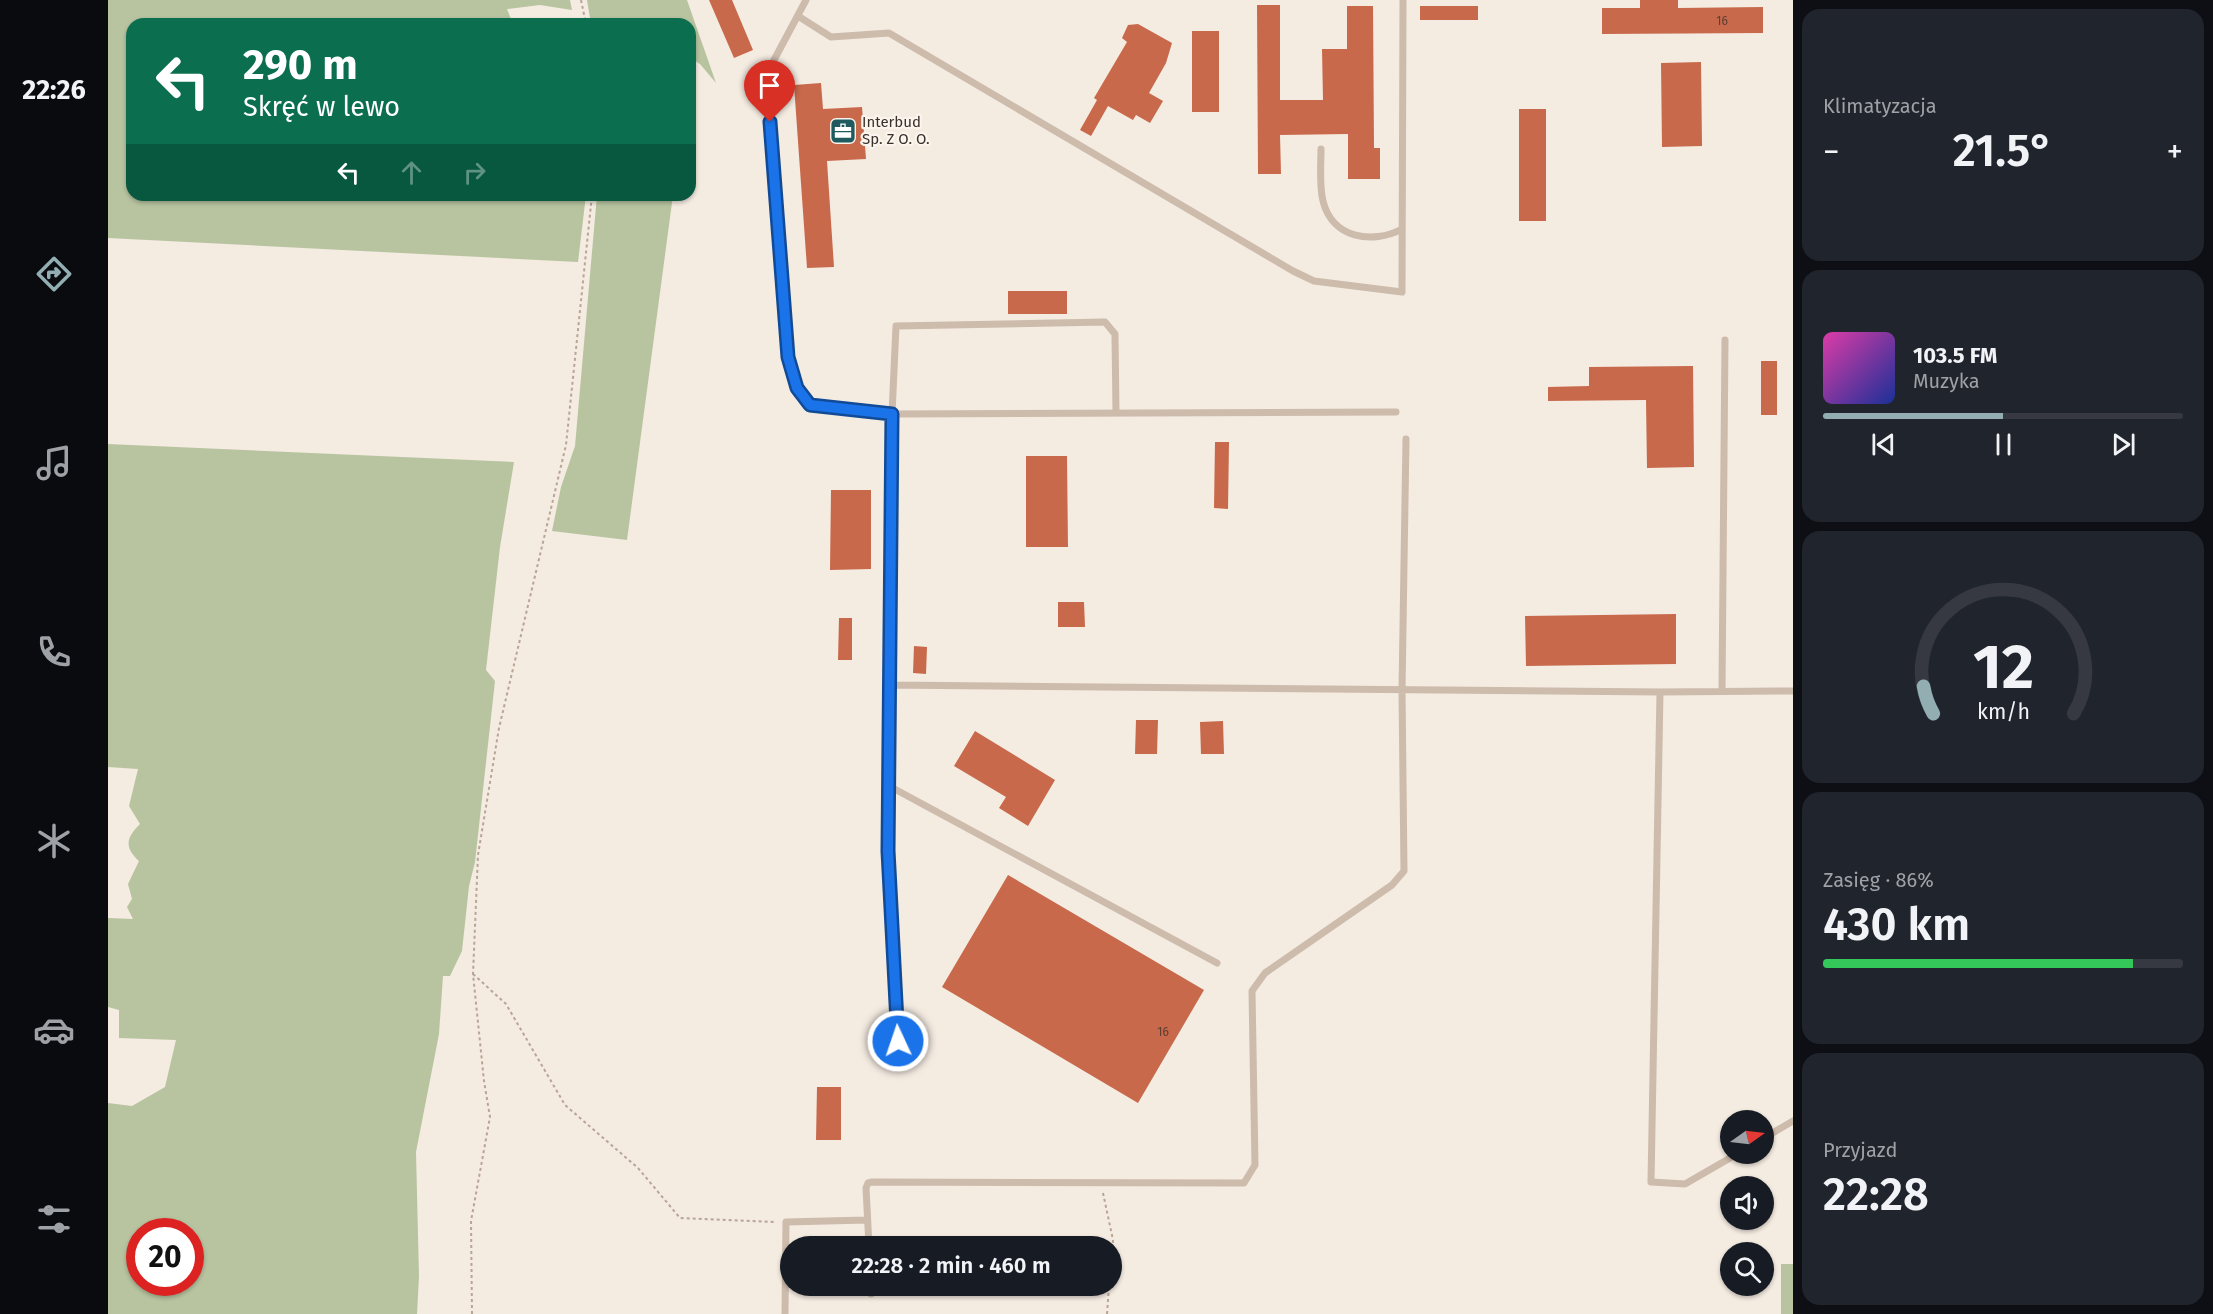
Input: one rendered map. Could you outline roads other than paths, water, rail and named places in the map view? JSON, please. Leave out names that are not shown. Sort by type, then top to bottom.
[{"type":"lane","points":[[806,0],[766,75],[788,357],[797,388],[810,405],[892,414],[1396,412]]},
{"type":"lane","points":[[798,16],[827,36],[889,33],[1293,271],[1314,281],[1402,291],[1403,0]]},
{"type":"lane","points":[[1321,149],[1322,200],[1333,221],[1348,232],[1365,238],[1390,236],[1402,229]]},
{"type":"lane","points":[[898,1041],[888,851],[892,414],[897,327],[1105,322],[1115,334],[1116,413]]},
{"type":"lane","points":[[1722,690],[1725,340]]},
{"type":"lane","points":[[868,1236],[866,1188],[872,1182],[1244,1183],[1254,1165],[1252,991],[1265,973],[1392,885],[1404,871],[1402,690],[1406,439]]},
{"type":"lane","points":[[890,685],[1660,692],[1793,691]]},
{"type":"lane","points":[[1660,692],[1651,1182],[1685,1184],[1720,1164]]},
{"type":"lane","points":[[889,786],[1217,963]]},
{"type":"lane","points":[[1774,1132],[1793,1121]]},
{"type":"lane","points":[[785,1314],[786,1222],[867,1220]]},
{"type":"place","name":"Interbud Sp. Z O. O.","points":[[843,131]]}]
